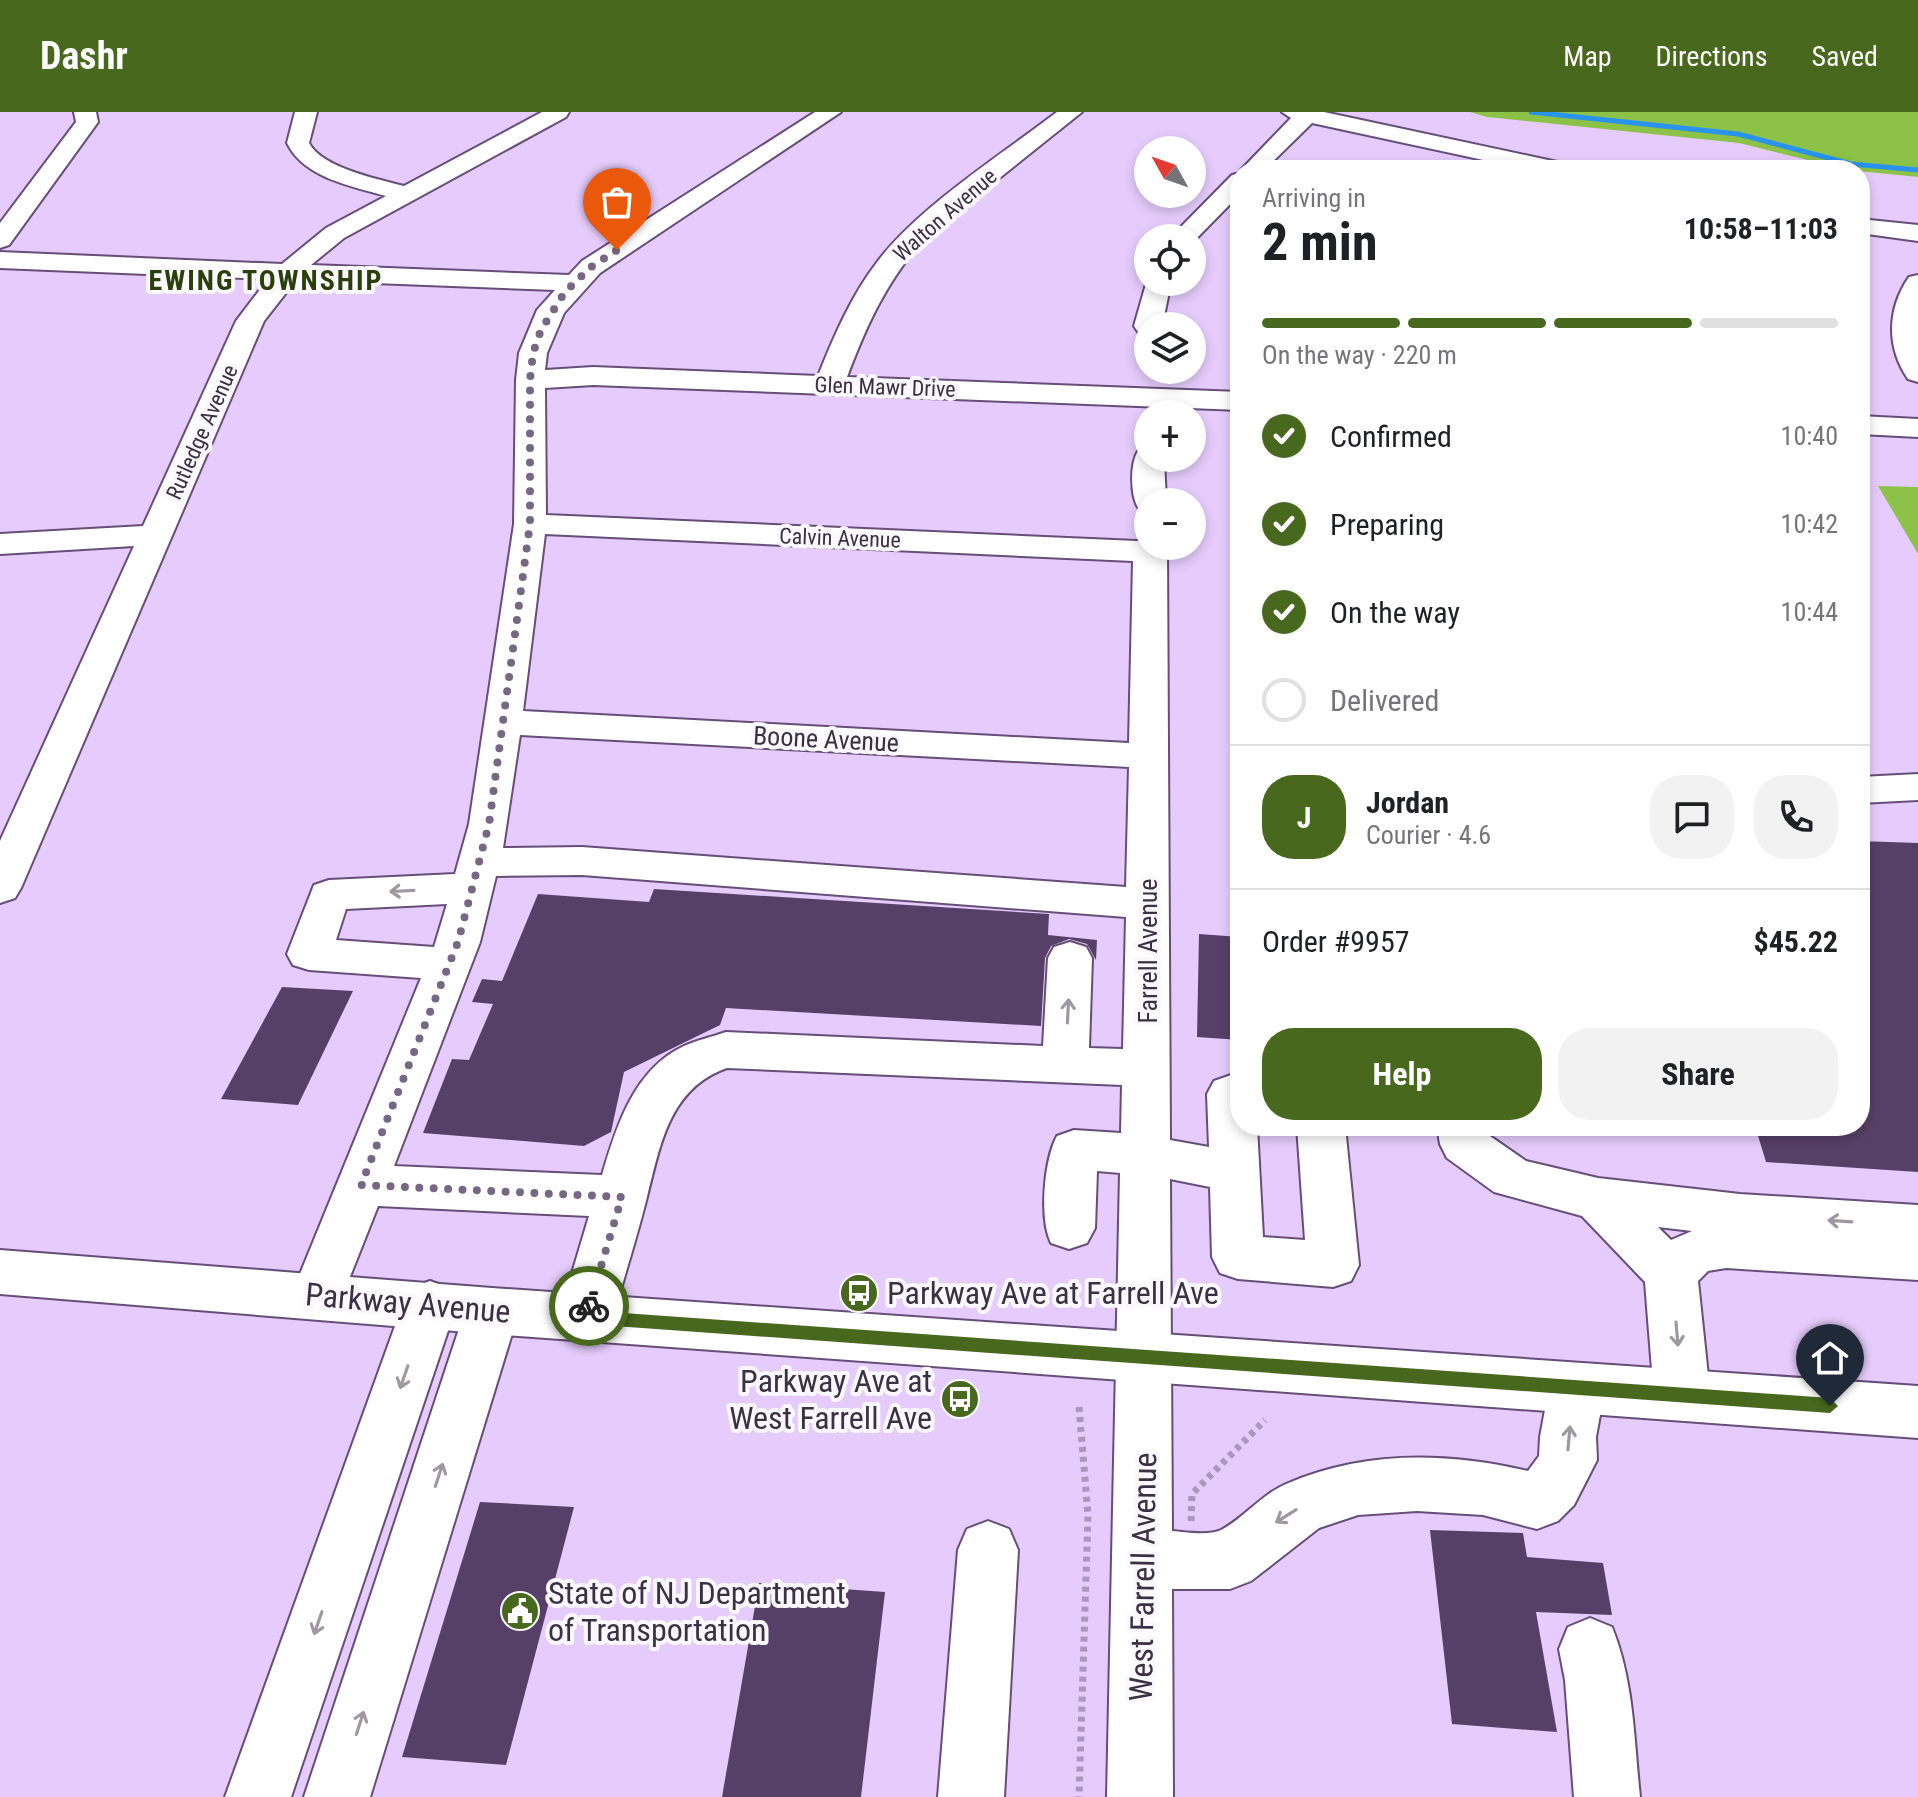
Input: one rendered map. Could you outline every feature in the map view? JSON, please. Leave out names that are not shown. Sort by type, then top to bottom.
[{"type":"street","points":[[0,240],[87,122],[85,112]]},
{"type":"street","points":[[306,112],[298,138],[303,155],[326,169],[405,194]]},
{"type":"street","name":"Rutledge Avenue","points":[[0,888],[250,321],[268,293],[290,270],[335,233],[558,112]]},
{"type":"street","points":[[317,1296],[449,964],[477,875],[503,722],[530,524],[530,380],[533,353],[541,330],[551,310],[573,283],[617,250],[830,112]]},
{"type":"street","name":"Walton Avenue","points":[[829,385],[861,303],[898,251],[918,231],[1071,112]]},
{"type":"street","points":[[1260,160],[1300,114],[1515,160]]},
{"type":"street","points":[[1201,224],[1230,202]]},
{"type":"street","points":[[1870,227],[1918,233]]},
{"type":"street","points":[[0,260],[573,283]]},
{"type":"street","points":[[1918,283],[1905,312],[1904,328],[1907,349],[1918,373]]},
{"type":"street","name":"Glen Mawr Drive","points":[[530,380],[593,376],[1149,394],[1230,400]]},
{"type":"street","points":[[1870,426],[1918,428]]},
{"type":"street","name":"Calvin Avenue","points":[[530,524],[1134,548]]},
{"type":"street","points":[[0,544],[157,535]]},
{"type":"street","name":"Farrell Avenue","points":[[1145,1356],[1150,560]]},
{"type":"street","name":"Boone Avenue","points":[[503,722],[1149,756]]},
{"type":"street","points":[[1870,789],[1918,787]]},
{"type":"street","points":[[449,964],[309,954],[329,895],[582,861],[1072,931],[1148,904]]},
{"type":"street","points":[[1065,1063],[1072,931]]},
{"type":"street","points":[[586,1317],[641,1125],[666,1083],[699,1059],[726,1050],[1147,1068]]},
{"type":"street","points":[[1234,1136],[1238,1257],[1333,1265],[1322,1136]]},
{"type":"street","points":[[1463,1136],[1464,1144],[1512,1178],[1598,1199],[1740,1215],[1918,1226]]},
{"type":"street","points":[[1069,1228],[1074,1150],[1146,1155],[1236,1172]]},
{"type":"street","points":[[361,1185],[622,1197]]},
{"type":"street","points":[[1598,1199],[1682,1263]]},
{"type":"street","points":[[1682,1263],[1740,1215]]},
{"type":"street","points":[[1682,1263],[1726,1246],[1918,1258]]},
{"type":"street","points":[[1682,1263],[1682,1395]]},
{"type":"street","name":"Parkway Avenue","points":[[0,1272],[492,1311],[1918,1412]]},
{"type":"street","points":[[258,1797],[430,1304]]},
{"type":"street","points":[[337,1797],[492,1311]]},
{"type":"street","name":"West Farrell Avenue","points":[[1140,1797],[1145,1356]]},
{"type":"street","points":[[1143,1557],[1190,1562],[1230,1560],[1279,1520],[1303,1505],[1358,1488],[1417,1484],[1483,1488],[1537,1501],[1554,1486],[1568,1460],[1568,1437],[1577,1388]]},
{"type":"street","points":[[971,1797],[988,1550]]},
{"type":"street","points":[[1590,1649],[1597,1680],[1607,1797]]},
{"type":"path","points":[[1079,1407],[1088,1515],[1079,1797]]},
{"type":"green space","points":[[1470,112],[1918,112],[1918,177],[1870,172],[1870,160],[1808,160],[1739,143],[1487,117]]},
{"type":"green space","points":[[1878,486],[1918,487],[1918,554]]},
{"type":"building","points":[[1870,841],[1918,843],[1918,1172],[1766,1162],[1758,1136],[1870,1136]]},
{"type":"building","points":[[654,889],[1049,914],[1048,935],[1097,940],[1096,960],[1087,944],[1069,939],[1051,946],[1045,958],[1041,1026],[726,1008],[720,1025],[624,1072],[611,1132],[584,1146],[423,1133],[452,1059],[469,1060],[493,1004],[472,1002],[482,979],[502,981],[538,894],[649,902]]},
{"type":"building","points":[[1199,934],[1230,936],[1230,1039],[1197,1037]]},
{"type":"building","points":[[282,987],[353,991],[298,1105],[221,1099]]},
{"type":"building","points":[[480,1502],[574,1507],[506,1765],[402,1757]]},
{"type":"building","points":[[1430,1530],[1523,1533],[1527,1557],[1603,1563],[1612,1615],[1536,1612],[1557,1732],[1452,1724]]},
{"type":"building","points":[[759,1583],[885,1592],[861,1797],[722,1797]]},
{"type":"waterway","points":[[1531,112],[1738,134],[1836,160]]},
{"type":"waterway","points":[[1870,166],[1918,170]]},
{"type":"way so far","points":[[589,1306],[622,1197],[361,1185],[458,942],[489,824],[530,524],[530,380],[533,353],[551,310],[565,292],[591,267],[617,250]]},
{"type":"place","name":"Parkway Ave at Farrell Ave","points":[[859,1293]]},
{"type":"place","name":"Parkway Ave at West Farrell Ave","points":[[960,1399]]},
{"type":"place","name":"State of NJ Department of Transportation","points":[[520,1611]]},
{"type":"district","name":"EWING TOWNSHIP","points":[[266,280]]},
{"type":"route","points":[[589,1306],[586,1317],[1830,1406]]}]
